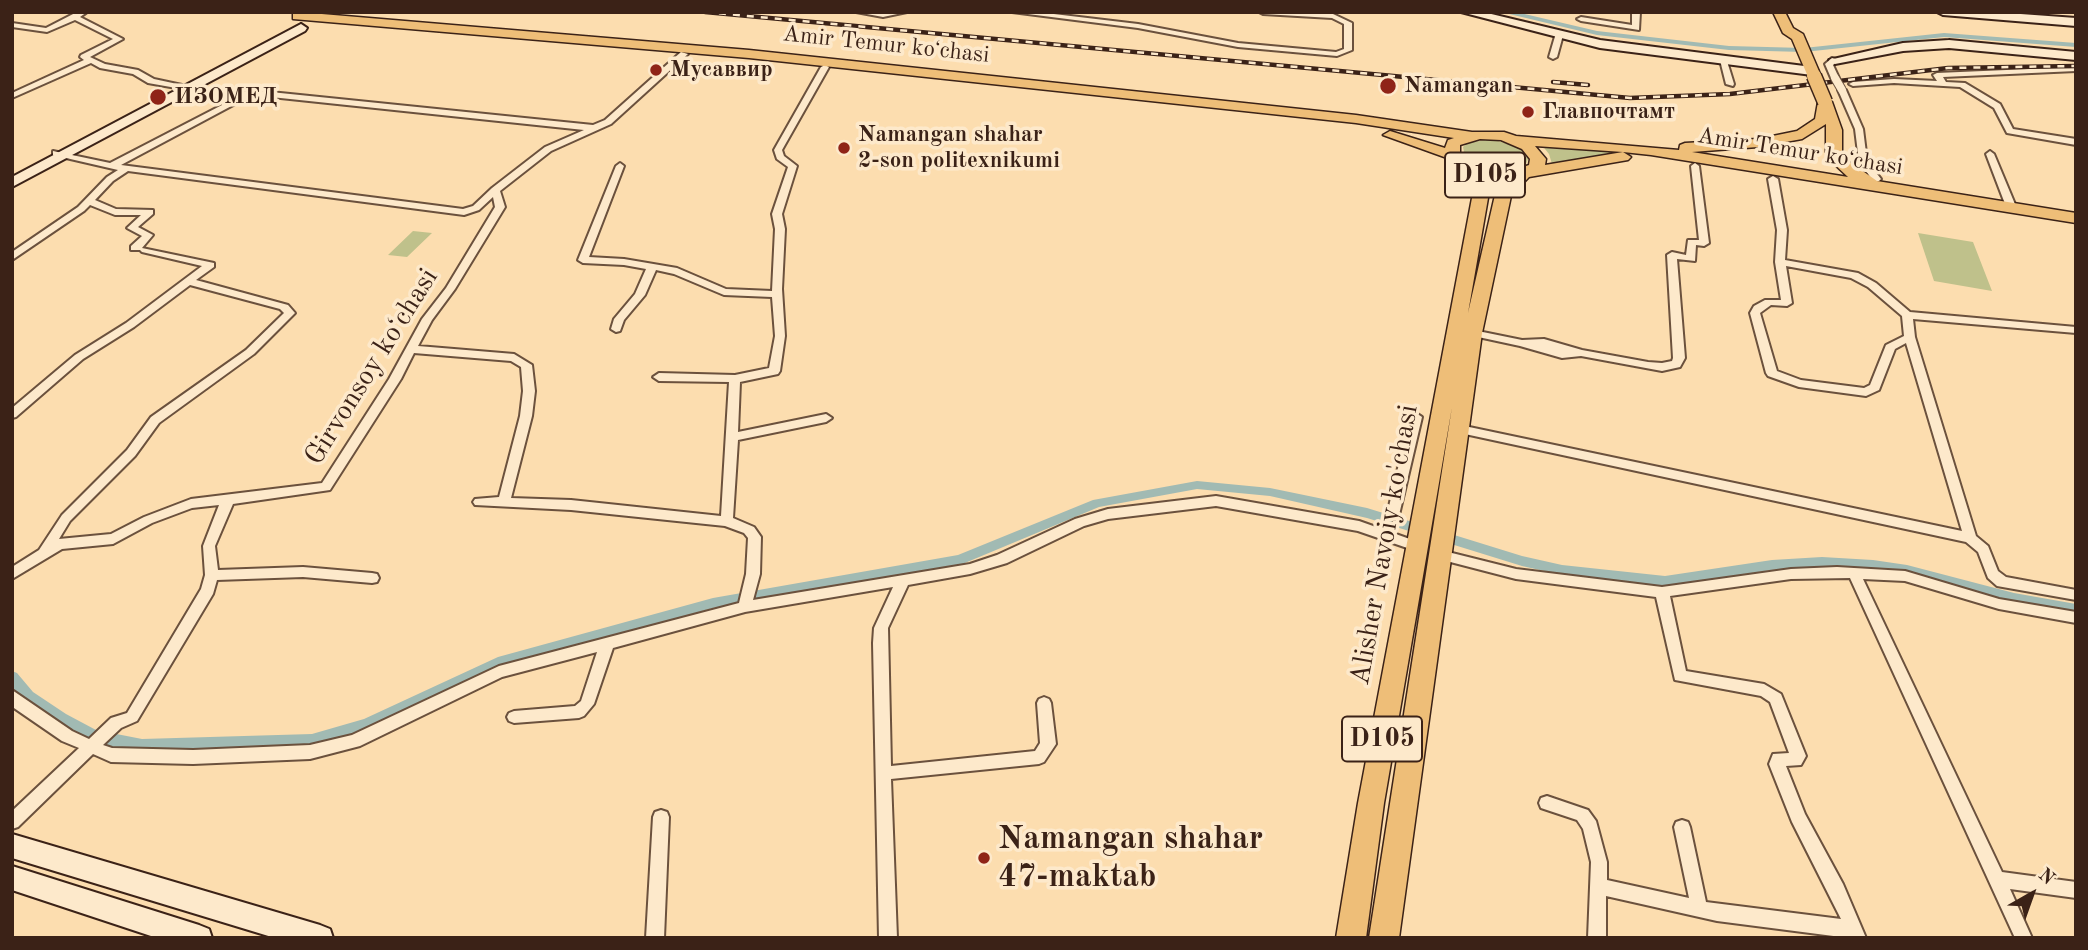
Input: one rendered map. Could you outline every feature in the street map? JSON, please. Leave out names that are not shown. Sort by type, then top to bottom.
[{"type":"main road","points":[[1467,12],[1600,44],[1812,71]]},
{"type":"main road","points":[[1779,12],[1788,30],[1798,37],[1825,102],[1835,130],[1834,152],[1838,160],[1856,176],[1895,191]]},
{"type":"main road","points":[[1793,12],[1803,32],[1798,37]]},
{"type":"main road","points":[[1943,12],[2040,16],[2076,22]]},
{"type":"main road","points":[[12,183],[303,16]]},
{"type":"main road","name":"Amir Temur koʻchasi","points":[[284,27],[303,16],[1343,117],[1468,135],[1491,134],[1515,140],[1651,150],[2076,218]]},
{"type":"main road","points":[[12,176],[60,154],[275,35],[284,27]]},
{"type":"main road","name":"Amir Temur koʻchasi","points":[[589,44],[1010,84],[1358,126],[1452,155],[1465,167],[1497,177],[1622,156],[2076,227]]},
{"type":"main road","points":[[1835,60],[1903,47],[1949,44],[2076,56]]},
{"type":"main road","name":"D105","points":[[1622,156],[1651,150],[1758,143],[1795,137],[1818,125],[1824,116],[1825,102]]},
{"type":"main road","name":"D105","points":[[1452,155],[1453,143],[1468,135]]},
{"type":"main road","name":"D105","points":[[1384,938],[1427,542],[1444,524],[1473,333],[1503,195],[1527,174],[1538,159],[1527,146],[1515,140]]},
{"type":"main road","name":"Alisher Navoiy ko'chasi","points":[[1351,938],[1427,542],[1438,420],[1480,198],[1478,184],[1465,167]]},
{"type":"main road","points":[[12,846],[320,938]]},
{"type":"main road","points":[[12,878],[159,933],[199,938]]},
{"type":"street","points":[[860,12],[883,15],[903,12]]},
{"type":"street","points":[[1016,12],[1145,27],[1238,45],[1337,54],[1348,50],[1348,23],[1333,16],[1262,12]]},
{"type":"street","points":[[1581,19],[1636,28],[1636,12]]},
{"type":"street","points":[[12,25],[47,30],[79,14],[119,39],[84,57],[89,61],[179,87]]},
{"type":"street","points":[[1553,58],[1559,35]]},
{"type":"street","points":[[60,154],[111,166],[464,212],[476,208],[548,149],[598,128],[621,112],[684,54]]},
{"type":"street","points":[[1722,58],[1730,84]]},
{"type":"street","points":[[1835,60],[1829,64],[1859,129],[1863,161],[1876,178]]},
{"type":"street","points":[[12,96],[89,61]]},
{"type":"street","points":[[659,377],[735,379],[774,371],[780,336],[780,229],[777,214],[793,166],[780,157],[778,150],[825,67]]},
{"type":"street","points":[[1943,83],[1937,75],[2076,69]]},
{"type":"street","points":[[1853,84],[1943,83],[1967,86],[1993,103],[2010,131],[2076,142]]},
{"type":"street","points":[[111,166],[251,92],[598,128]]},
{"type":"street","points":[[1990,154],[2012,209]]},
{"type":"street","points":[[620,166],[583,260],[677,271],[724,292],[778,294]]},
{"type":"street","points":[[1473,333],[1562,355],[1581,353],[1662,368],[1676,364],[1679,358],[1672,256],[1691,259],[1690,242],[1704,243],[1695,166]]},
{"type":"street","points":[[12,257],[89,201],[126,168]]},
{"type":"street","points":[[1773,179],[1783,239],[1780,262],[1787,303],[1769,302],[1755,313],[1772,373],[1776,377],[1798,383],[1866,392],[1875,387],[1890,347],[1910,337]]},
{"type":"street","name":"Girvonsoy koʻchasi","points":[[228,500],[326,487],[500,207],[495,190]]},
{"type":"street","points":[[12,414],[63,369],[130,325],[210,265],[134,248],[148,234],[132,228],[150,212],[115,212],[89,201]]},
{"type":"street","points":[[1780,262],[1854,275],[1872,285],[1907,315],[2076,330]]},
{"type":"street","points":[[616,328],[619,319],[640,295],[652,267]]},
{"type":"street","points":[[46,550],[66,518],[131,453],[155,420],[250,352],[290,313],[284,307],[187,281]]},
{"type":"street","points":[[1907,315],[1910,337],[1970,538]]},
{"type":"street","points":[[410,349],[514,358],[526,365],[529,391],[526,416],[504,502]]},
{"type":"street","points":[[727,521],[735,379]]},
{"type":"street","points":[[1393,515],[1416,417]]},
{"type":"street","points":[[732,437],[826,418]]},
{"type":"street","points":[[1438,420],[1460,430],[1970,538],[1983,549],[1993,574],[2002,582],[2076,595]]},
{"type":"street","points":[[12,573],[59,544],[113,539],[148,520],[191,504],[228,500],[209,546],[212,575],[195,616],[132,717],[116,723],[12,822]]},
{"type":"street","points":[[12,696],[19,704],[97,742],[111,755],[276,755],[336,747],[384,729],[483,678],[746,605],[902,583],[987,565],[1080,522],[1108,514],[1216,501],[1348,524],[1427,542],[1517,574],[1662,592],[1791,574],[1854,573],[1905,576],[1999,604],[2076,618]]},
{"type":"street","points":[[479,502],[572,505],[727,521],[750,530],[755,537],[751,587],[746,605]]},
{"type":"street","points":[[212,575],[303,572],[372,578]]},
{"type":"street","points":[[1854,573],[2024,938]]},
{"type":"street","points":[[888,938],[881,628],[902,583]]},
{"type":"street","points":[[1662,592],[1680,676],[1764,690],[1776,698],[1798,756],[1796,760],[1778,759],[1777,764],[1798,817],[1856,933]]},
{"type":"street","points":[[514,717],[579,712],[587,704],[607,644]]},
{"type":"street","points":[[885,773],[1039,757],[1048,744],[1044,703]]},
{"type":"street","points":[[1547,803],[1574,811],[1587,819],[1599,862],[1597,938]]},
{"type":"street","points":[[655,938],[661,817]]},
{"type":"street","points":[[1682,827],[1699,908]]},
{"type":"street","points":[[1995,879],[2076,890]]},
{"type":"street","points":[[1598,886],[1717,913],[1856,933]]},
{"type":"green space","points":[[1492,139],[1520,148],[1528,159],[1526,164],[1501,171],[1479,167],[1465,157],[1463,147],[1467,143]]},
{"type":"green space","points":[[1541,144],[1620,151],[1552,164],[1549,154]]},
{"type":"green space","points":[[413,231],[432,233],[407,257],[388,255]]},
{"type":"green space","points":[[1918,233],[1973,242],[1992,291],[1934,281]]},
{"type":"waterway","points":[[1505,12],[1597,33],[1729,48],[1804,50],[1944,35],[2076,45]]},
{"type":"waterway","points":[[12,677],[28,696],[61,718],[92,735],[117,742],[142,746],[312,741],[368,724],[498,663],[713,603],[960,560],[1097,503],[1197,485],[1270,492],[1367,513],[1522,561],[1562,570],[1665,581],[1772,565],[1822,562],[1873,565],[1907,570],[2014,598],[2076,609]]},
{"type":"railway","points":[[705,12],[1630,98],[1730,94],[1948,68],[2076,66]]},
{"type":"railway","points":[[1553,82],[1588,85]]},
{"type":"place","name":"Мусаввир","points":[[656,70]]},
{"type":"place","name":"Namangan","points":[[1388,86]]},
{"type":"place","name":"ИЗОМЕД","points":[[158,97]]},
{"type":"place","name":"Главпочтамт","points":[[1528,112]]},
{"type":"place","name":"Namangan shahar 2-son politexnikumi","points":[[844,148]]},
{"type":"place","name":"Namangan shahar 47-maktab","points":[[984,858]]}]
